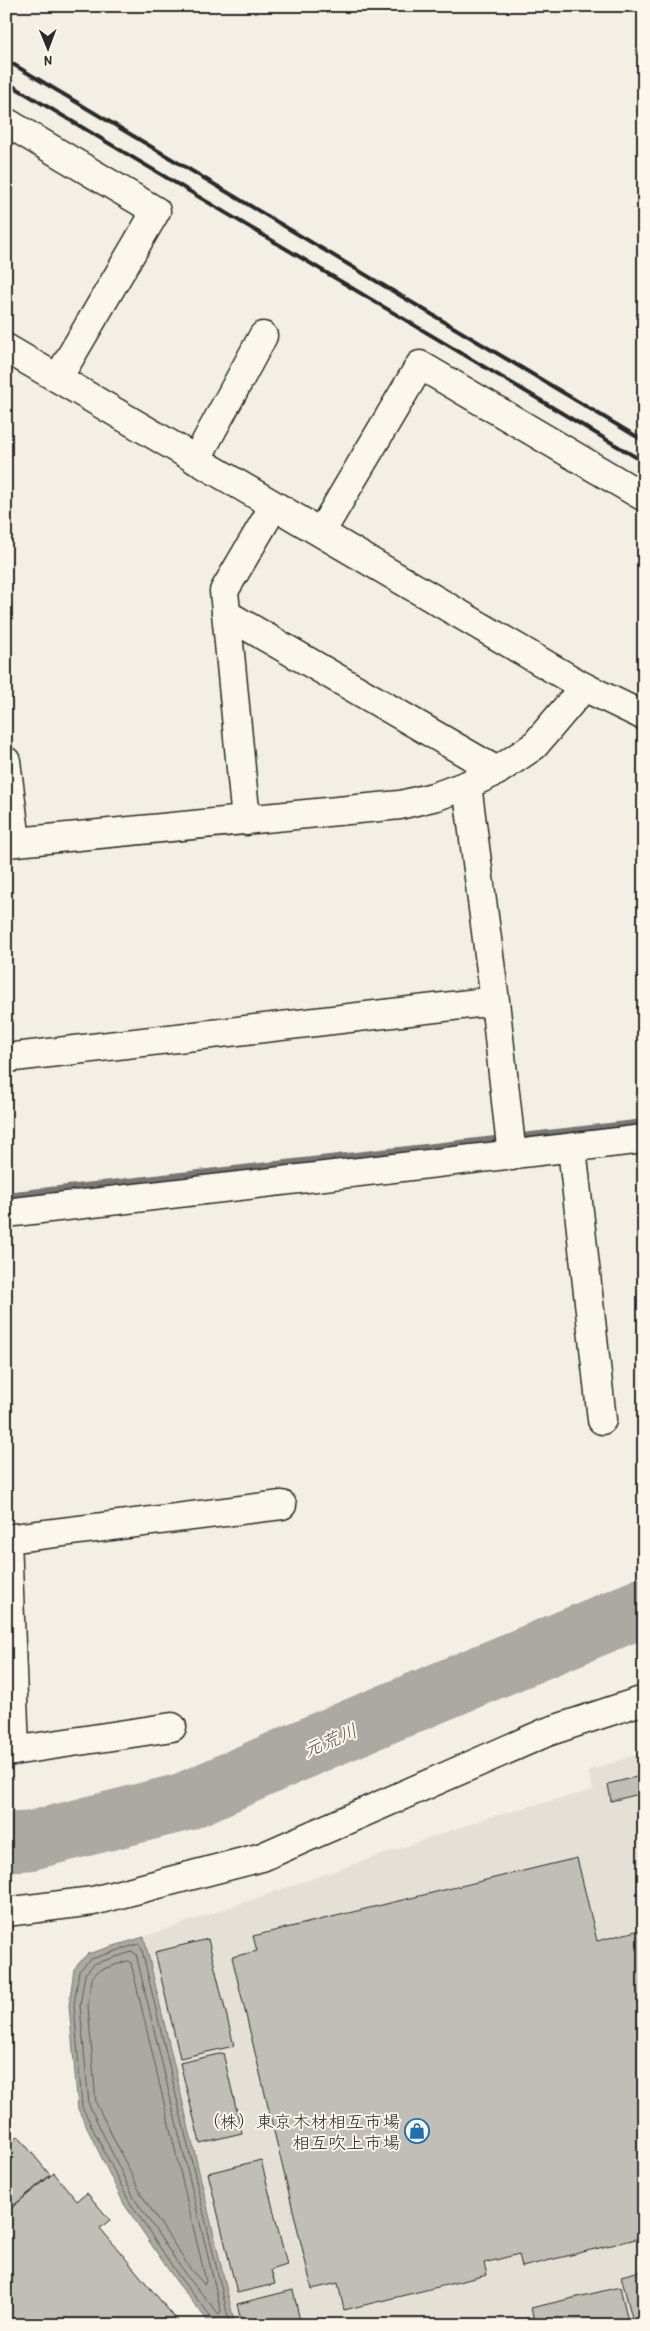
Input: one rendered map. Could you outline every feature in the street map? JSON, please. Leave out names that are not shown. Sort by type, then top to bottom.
[{"type":"street","points":[[6,122],[156,211],[58,378]]},
{"type":"street","points":[[196,460],[263,336]]},
{"type":"street","points":[[6,348],[584,687],[644,716]]},
{"type":"street","points":[[321,532],[420,365],[644,497]]},
{"type":"street","points":[[246,821],[224,591],[274,506]]},
{"type":"street","points":[[226,614],[497,771]]},
{"type":"street","points":[[6,761],[11,842],[400,805],[437,796],[497,771],[534,746],[584,687]]},
{"type":"street","points":[[467,785],[495,1001],[512,1156]]},
{"type":"street","points":[[6,1058],[495,1001]]},
{"type":"street","points":[[6,1213],[512,1156],[644,1139]]},
{"type":"street","points":[[572,1148],[602,1420]]},
{"type":"street","points":[[172,1726],[11,1751],[7,1539],[282,1505]]},
{"type":"street","points":[[6,1912],[93,1901],[262,1856],[547,1732],[644,1700]]},
{"type":"shaded area","name":"（株）東京木材相互市場 相互吹上市場","points":[[644,1752],[644,2325],[235,2325],[144,1937],[490,1817],[593,1790],[588,1771]]},
{"type":"water","points":[[144,1937],[235,2325],[211,2325],[176,2281],[124,2204],[78,2109],[69,2005],[74,1969],[87,1954]]},
{"type":"building","points":[[644,1775],[644,1793],[611,1801],[608,1784]]},
{"type":"building","name":"（株）東京木材相互市場 相互吹上市場","points":[[577,1858],[597,1941],[644,1929],[644,2237],[522,2267],[519,2254],[484,2263],[487,2275],[344,2310],[338,2283],[312,2289],[232,1957],[257,1951],[253,1936]]},
{"type":"building","points":[[208,1939],[234,2046],[180,2058],[155,1952]]},
{"type":"building","points":[[223,2053],[242,2133],[200,2143],[180,2063]]},
{"type":"building","points":[[18,2136],[50,2175],[6,2212],[6,2146]]},
{"type":"building","points":[[261,2160],[287,2265],[271,2270],[275,2284],[237,2293],[208,2173]]},
{"type":"building","points":[[54,2173],[77,2201],[87,2193],[110,2220],[100,2228],[181,2325],[6,2325],[6,2212]]},
{"type":"building","points":[[644,2270],[644,2325],[634,2325],[621,2276]]},
{"type":"building","points":[[620,2287],[629,2325],[535,2325],[531,2308]]},
{"type":"building","points":[[293,2290],[301,2325],[242,2325],[237,2304]]},
{"type":"building","points":[[534,2317],[535,2325],[511,2325],[511,2322]]},
{"type":"waterway","points":[[6,1197],[644,1124]]},
{"type":"waterway","name":"元荒川","points":[[6,1842],[29,1841],[184,1802],[322,1741],[644,1607]]},
{"type":"railway","points":[[6,60],[644,441]]},
{"type":"railway","points":[[6,82],[644,462]]},
{"type":"place","name":"（株）東京木材相互市場 相互吹上市場","points":[[417,2131]]}]
